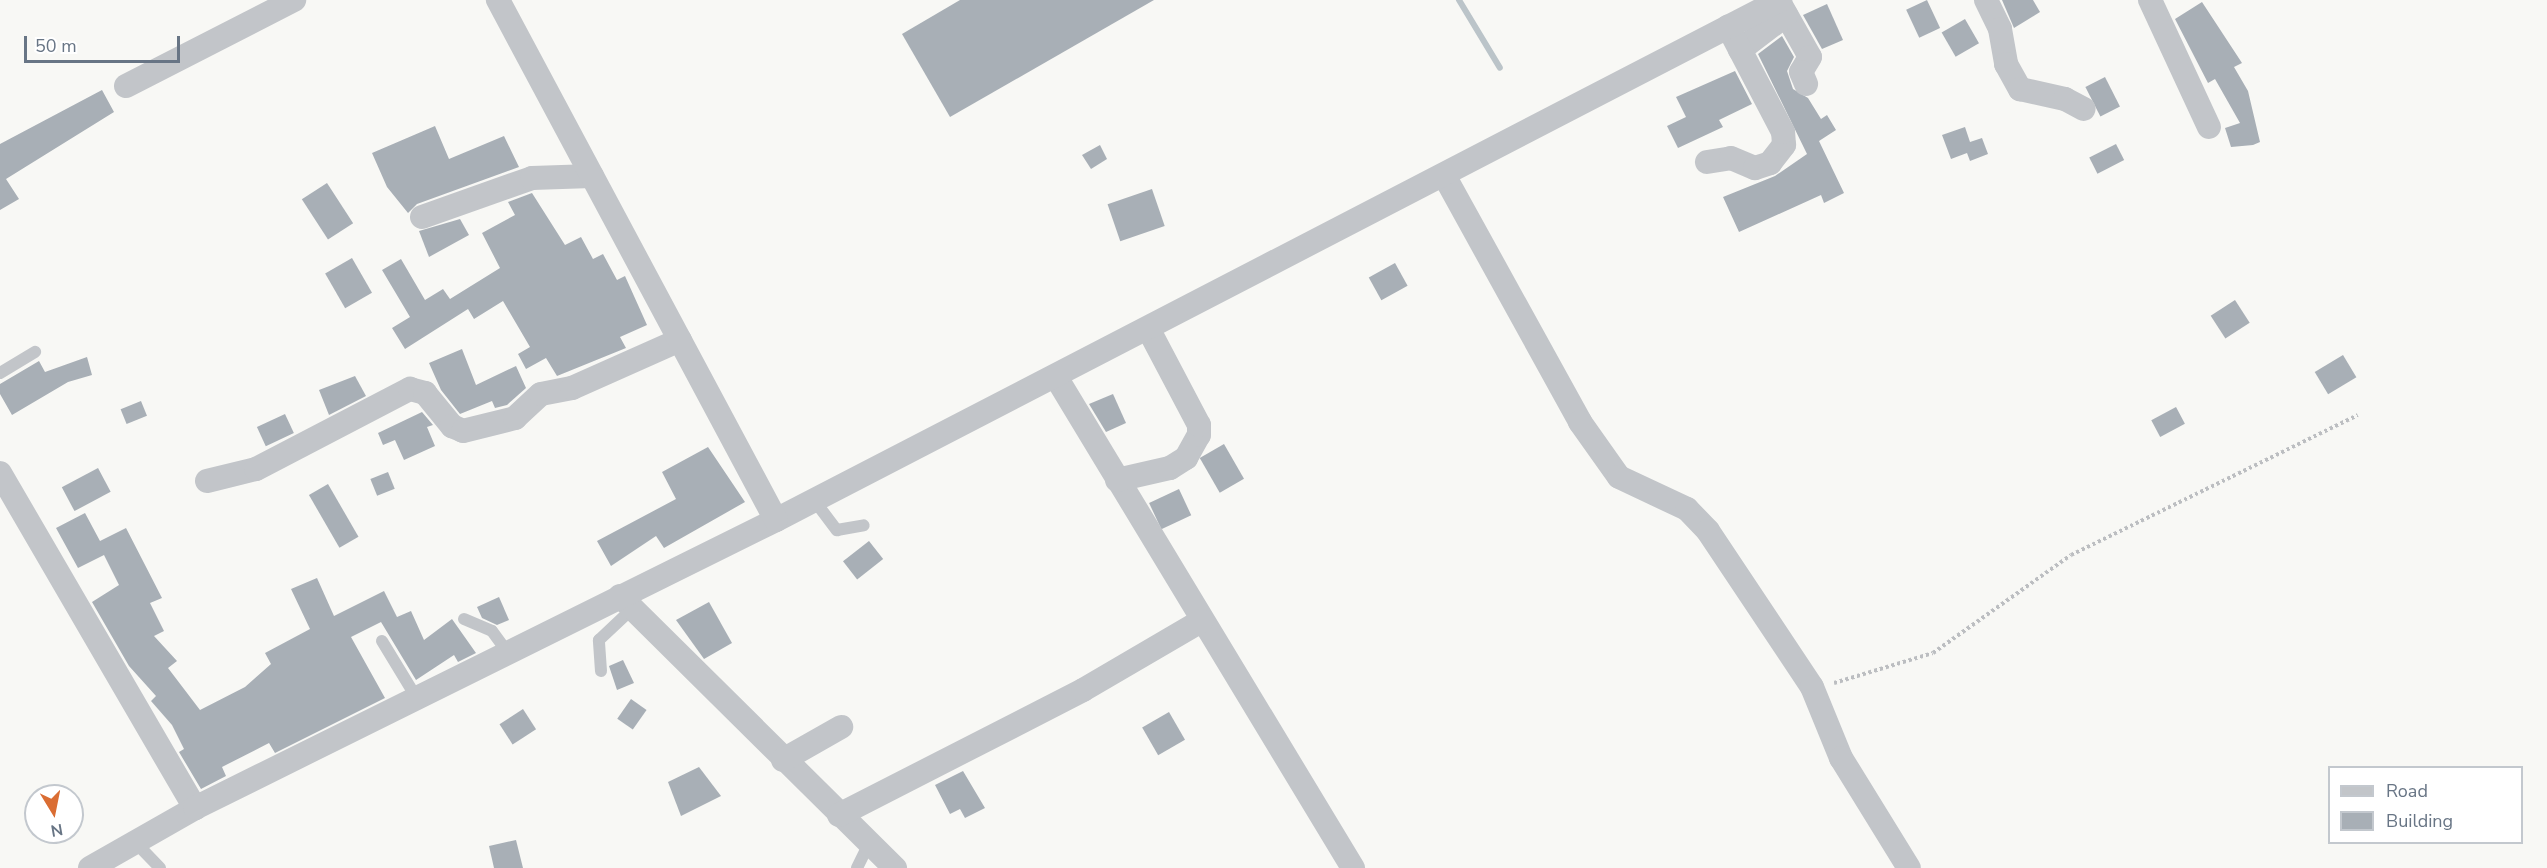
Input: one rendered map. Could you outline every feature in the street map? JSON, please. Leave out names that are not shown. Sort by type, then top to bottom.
[{"type":"street","points":[[126,86],[294,0]]},
{"type":"street","points":[[498,0],[776,520]]},
{"type":"street","points":[[1986,0],[2000,29],[2006,64],[2020,89],[2084,109]]},
{"type":"street","points":[[2150,0],[2209,127]]},
{"type":"street","points":[[90,868],[195,808],[416,697],[507,652],[626,602],[814,500],[1445,177],[1728,27],[1780,4]]},
{"type":"street","points":[[1740,50],[1780,4]]},
{"type":"street","points":[[1780,4],[1810,57],[1801,72],[1806,84]]},
{"type":"street","points":[[1707,162],[1731,158],[1755,168],[1770,163],[1784,145],[1783,132],[1728,27]]},
{"type":"street","points":[[422,217],[532,177],[592,176]]},
{"type":"street","points":[[1445,177],[1580,422],[1612,468],[1648,494],[1687,509],[1708,531],[1812,687],[1841,758],[1909,868]]},
{"type":"street","points":[[1117,480],[1170,468],[1186,458],[1199,435],[1199,425],[1149,330]]},
{"type":"street","points":[[207,481],[256,469],[410,388],[425,393],[452,426],[463,430],[515,418],[541,394],[572,388],[680,340]]},
{"type":"street","points":[[1056,377],[1201,621],[1353,868]]},
{"type":"street","points":[[0,473],[195,808]]},
{"type":"street","points":[[626,602],[839,815],[862,861],[895,868]]},
{"type":"street","points":[[839,815],[1083,690],[1201,621]]},
{"type":"street","points":[[783,760],[841,727]]},
{"type":"lane","points":[[0,373],[34,351]]},
{"type":"lane","points":[[814,500],[837,530],[864,525]]},
{"type":"lane","points":[[601,671],[599,640],[626,602]]},
{"type":"lane","points":[[464,619],[492,631],[507,652]]},
{"type":"lane","points":[[382,641],[416,697]]},
{"type":"lane","points":[[135,842],[160,868]]},
{"type":"path","points":[[1812,687],[1933,653],[2071,555],[2358,415]]},
{"type":"building","points":[[960,0],[1154,0],[950,117],[902,34]]},
{"type":"building","points":[[1927,0],[1940,28],[1919,38],[1906,10]]},
{"type":"building","points":[[2002,0],[2033,0],[2040,12],[2014,28]]},
{"type":"building","points":[[2202,2],[2242,63],[2234,67],[2248,91],[2260,142],[2253,145],[2231,147],[2225,128],[2240,123],[2215,79],[2208,83],[2175,19]]},
{"type":"building","points":[[1827,4],[1843,40],[1822,49],[1803,15]]},
{"type":"building","points":[[1965,19],[1979,43],[1956,57],[1942,32]]},
{"type":"building","points":[[1782,36],[1794,57],[1787,71],[1793,89],[1808,98],[1821,119],[1827,115],[1836,130],[1819,141],[1844,193],[1824,203],[1821,195],[1739,232],[1723,197],[1775,176],[1807,154],[1758,54]]},
{"type":"building","points":[[1735,71],[1752,104],[1719,120],[1723,127],[1678,148],[1667,126],[1686,117],[1676,97]]},
{"type":"building","points":[[2105,77],[2120,106],[2100,116],[2085,87]]},
{"type":"building","points":[[102,90],[114,112],[6,179],[19,199],[0,210],[0,144]]},
{"type":"building","points":[[435,126],[449,159],[504,136],[519,167],[417,204],[408,213],[387,187],[372,153]]},
{"type":"building","points":[[1965,127],[1970,142],[1982,138],[1988,154],[1970,161],[1967,153],[1951,159],[1942,135]]},
{"type":"building","points":[[2116,144],[2124,160],[2097,174],[2089,158]]},
{"type":"building","points":[[1100,145],[1107,159],[1091,169],[1082,155]]},
{"type":"building","points":[[327,183],[353,223],[328,240],[302,199]]},
{"type":"building","points":[[1152,189],[1165,226],[1120,241],[1108,204]]},
{"type":"building","points":[[532,193],[565,245],[581,237],[593,259],[603,254],[617,280],[625,276],[647,325],[620,337],[626,348],[557,376],[546,358],[526,369],[518,354],[530,347],[503,301],[474,319],[468,309],[405,349],[392,328],[410,317],[382,270],[401,259],[425,300],[443,289],[450,299],[500,268],[482,233],[515,215],[508,202]]},
{"type":"building","points":[[460,219],[469,235],[429,257],[419,231]]},
{"type":"building","points":[[352,258],[372,293],[345,308],[325,274]]},
{"type":"building","points":[[1395,263],[1408,286],[1381,300],[1369,278]]},
{"type":"building","points":[[2235,300],[2250,323],[2225,338],[2211,316]]},
{"type":"building","points":[[462,349],[476,385],[516,366],[526,388],[507,405],[495,408],[492,401],[460,414],[441,390],[429,363]]},
{"type":"building","points":[[2343,355],[2356,377],[2328,394],[2315,372]]},
{"type":"building","points":[[87,357],[92,375],[68,382],[12,415],[0,394],[0,384],[39,361],[45,372]]},
{"type":"building","points":[[355,376],[366,396],[329,415],[319,390]]},
{"type":"building","points":[[1113,394],[1126,423],[1106,432],[1089,404]]},
{"type":"building","points":[[141,401],[147,416],[127,424],[121,409]]},
{"type":"building","points":[[2176,407],[2185,424],[2160,437],[2151,420]]},
{"type":"building","points":[[422,412],[433,425],[427,427],[435,446],[404,460],[395,440],[383,445],[378,433]]},
{"type":"building","points":[[285,414],[294,433],[266,446],[257,427]]},
{"type":"building","points":[[1224,444],[1244,479],[1220,493],[1200,458]]},
{"type":"building","points":[[708,447],[745,502],[664,548],[656,536],[611,566],[597,541],[676,499],[662,472]]},
{"type":"building","points":[[98,468],[111,492],[74,511],[62,487]]},
{"type":"building","points":[[388,472],[395,489],[377,496],[370,479]]},
{"type":"building","points":[[328,484],[358,537],[339,548],[309,495]]},
{"type":"building","points":[[1179,489],[1191,515],[1161,529],[1149,503]]},
{"type":"building","points":[[85,513],[100,541],[126,528],[162,598],[150,603],[164,631],[154,636],[177,661],[168,668],[200,710],[245,687],[271,664],[265,653],[310,629],[291,589],[317,578],[334,616],[384,591],[397,617],[411,611],[424,640],[452,619],[476,653],[458,662],[454,655],[416,680],[381,622],[351,637],[385,698],[275,753],[269,743],[222,767],[226,776],[201,789],[179,752],[184,749],[172,725],[151,701],[156,696],[129,666],[92,602],[119,585],[104,555],[78,568],[56,528]]},
{"type":"building","points":[[869,541],[883,559],[857,579],[843,561]]},
{"type":"building","points":[[499,597],[509,620],[497,625],[482,618],[477,607]]},
{"type":"building","points":[[709,602],[732,643],[704,659],[676,620]]},
{"type":"building","points":[[623,660],[634,683],[617,690],[609,666]]},
{"type":"building","points":[[631,699],[647,710],[633,730],[617,719]]},
{"type":"building","points":[[523,709],[536,729],[513,744],[500,724]]},
{"type":"building","points":[[1169,712],[1185,740],[1158,755],[1142,728]]},
{"type":"building","points":[[699,767],[721,796],[681,816],[668,782]]},
{"type":"building","points":[[963,771],[985,808],[965,818],[960,809],[950,814],[935,785]]},
{"type":"building","points":[[516,840],[523,868],[494,868],[489,846]]},
{"type":"waterway","points":[[1459,0],[1500,68]]}]
